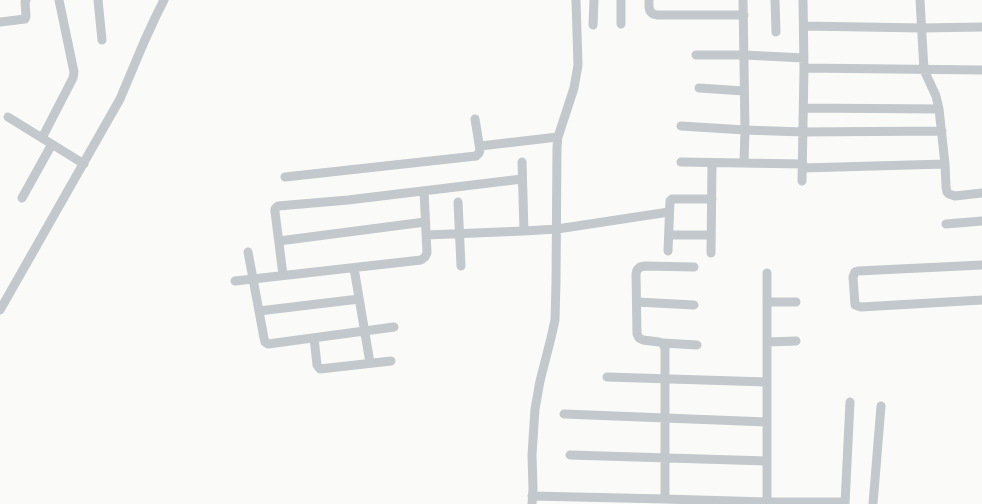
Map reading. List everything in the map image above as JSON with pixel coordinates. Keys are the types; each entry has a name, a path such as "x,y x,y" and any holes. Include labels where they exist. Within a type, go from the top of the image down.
{"street":[{"path":"42,138 73,78 74,72 59,0"},
{"path":"98,0 102,40"},
{"path":"0,310 120,99 164,0"},
{"path":"576,0 578,51 576,79 558,137 557,152 555,320 540,381 535,409 532,455 532,500 669,500 845,503 850,402"},
{"path":"593,25 594,0"},
{"path":"621,0 621,24"},
{"path":"649,0 650,11 657,15 744,15"},
{"path":"744,0 744,163"},
{"path":"775,0 776,32"},
{"path":"802,0 804,26 802,181"},
{"path":"920,0 924,70 936,96 939,109 947,192 955,196 982,193"},
{"path":"0,22 24,19 26,16 26,1"},
{"path":"804,26 922,28 982,26"},
{"path":"696,55 744,55 804,58"},
{"path":"804,68 982,70"},
{"path":"699,88 744,91"},
{"path":"804,108 939,109"},
{"path":"8,117 84,164"},
{"path":"285,177 476,156 479,153 480,146 475,119"},
{"path":"681,126 803,132 942,131"},
{"path":"480,146 558,137"},
{"path":"22,198 52,144"},
{"path":"522,162 524,231"},
{"path":"681,162 803,166 944,164"},
{"path":"711,252 712,163"},
{"path":"283,276 275,212 275,209 278,206 348,200 522,179"},
{"path":"235,282 421,260 427,253 424,191"},
{"path":"668,250 670,201 672,199 712,200"},
{"path":"458,202 461,266"},
{"path":"426,235 557,229 669,212"},
{"path":"946,224 982,221"},
{"path":"279,241 425,222"},
{"path":"669,235 711,236"},
{"path":"248,252 264,338 268,344 394,327"},
{"path":"982,265 858,271 855,272 853,277 855,305 860,307 982,300"},
{"path":"694,267 645,266 640,267 637,270 638,334 639,338 643,340 697,345"},
{"path":"354,268 370,363"},
{"path":"766,272 767,502"},
{"path":"259,311 359,299"},
{"path":"637,302 694,305"},
{"path":"767,302 796,302"},
{"path":"314,338 317,365 320,369 391,361"},
{"path":"767,342 796,341"},
{"path":"664,343 666,418 665,458 669,500"},
{"path":"607,377 767,382"},
{"path":"873,504 881,406"},
{"path":"564,414 767,422"},
{"path":"570,456 767,461"}]}
